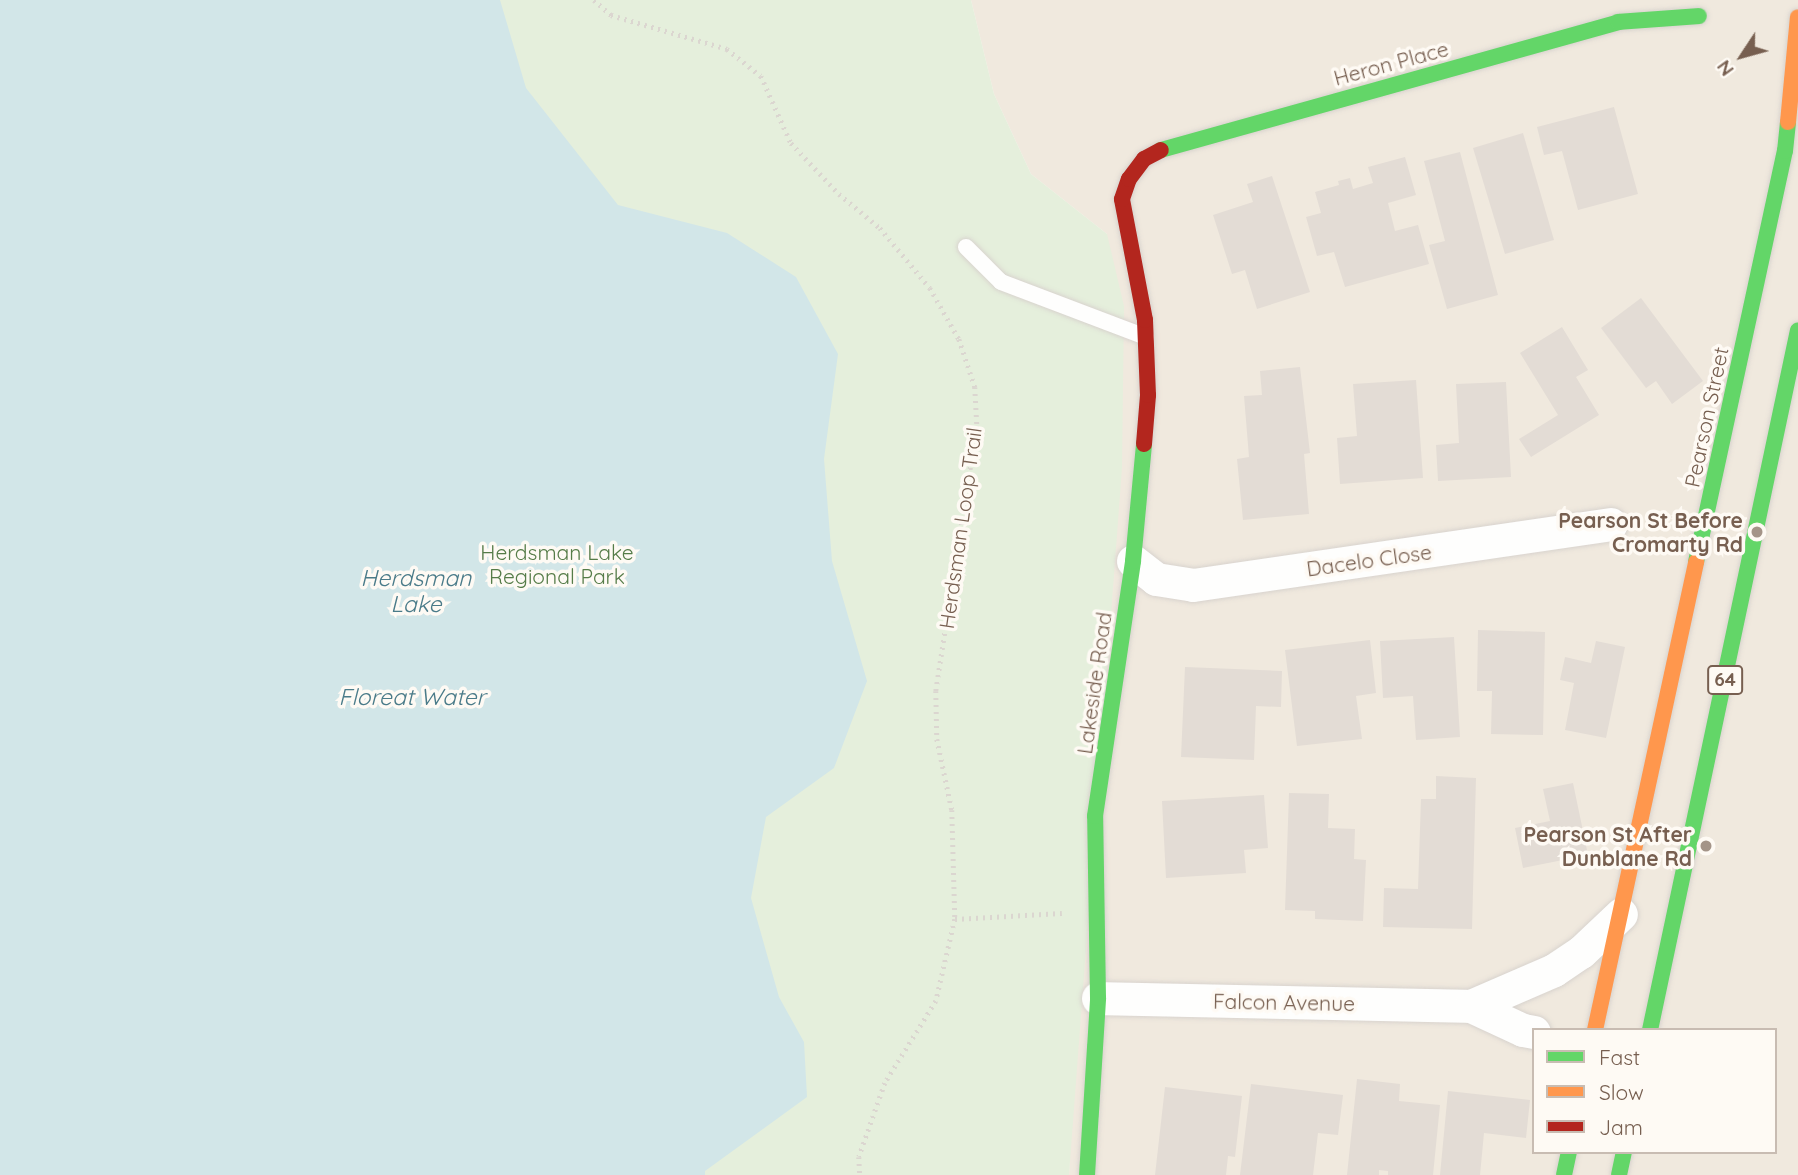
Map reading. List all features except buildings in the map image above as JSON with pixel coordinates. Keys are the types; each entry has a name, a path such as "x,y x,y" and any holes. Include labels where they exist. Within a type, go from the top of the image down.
{"main road":[{"name":"Heron Place","path":"1122,199 1138,166 1166,147 1618,22 1699,16"},
{"name":"Pearson Street","path":"1595,1028 1785,151 1798,17"},
{"name":"Lakeside Road","path":"1087,1175 1098,998 1095,816 1133,561 1148,395 1145,320 1122,199"},
{"name":"64","path":"1650,1028 1788,440 1798,330"},
{"path":"1564,1175 1569,1154"},
{"path":"1619,1175 1624,1154"}],"street":[{"name":"Dacelo Close","path":"1133,561 1156,579 1193,585 1611,524"},
{"name":"Falcon Avenue","path":"1471,1006 1554,970 1581,952 1621,914"},
{"name":"Falcon Avenue","path":"1098,998 1471,1006 1523,1030 1532,1031"}],"lane":[{"path":"966,247 1001,282 1146,337"}],"path":[{"name":"Herdsman Loop Trail","path":"594,0 611,15 727,49 761,76 791,144 839,194 880,228 930,288 959,339 975,387 977,426 936,691 937,739 953,810 955,919 936,1001 885,1083 859,1157 860,1175"},
{"path":"955,919 1095,911"}],"shaded area":[{"path":"971,0 1798,0 1798,1175 1069,1175 1107,234 1031,174 994,94"}],"green space":[{"name":"Herdsman Lake","path":"0,0 971,0 994,94 1031,174 1107,234 1124,306 1122,468 1069,1175 0,1175"}],"water":[{"name":"Floreat Water","path":"0,0 500,0 526,88 618,205 727,233 796,277 838,354 824,459 832,561 867,681 834,768 766,817 751,898 779,997 804,1042 807,1097 705,1171 705,1175 0,1175"}],"traffic: fast":[{"path":"1161,150 1618,22 1699,16"},
{"path":"1696,562 1785,151 1788,122"},
{"path":"1650,1028 1798,330"},
{"path":"1087,1175 1098,998 1095,816 1133,561 1144,444"},
{"path":"1564,1175 1569,1154"},
{"path":"1619,1175 1624,1154"}],"traffic: slow":[{"path":"1788,122 1798,17"},
{"path":"1595,1028 1696,562"}],"traffic: jam":[{"path":"1144,444 1148,395 1145,320 1122,199 1129,179 1144,159 1161,150"}],"place":[{"name":"Pearson St Before Cromarty Rd","path":"1757,532"},
{"name":"Pearson St After Dunblane Rd","path":"1706,846"}],"park label":[{"name":"Herdsman Lake Regional Park","path":"557,564"}]}
